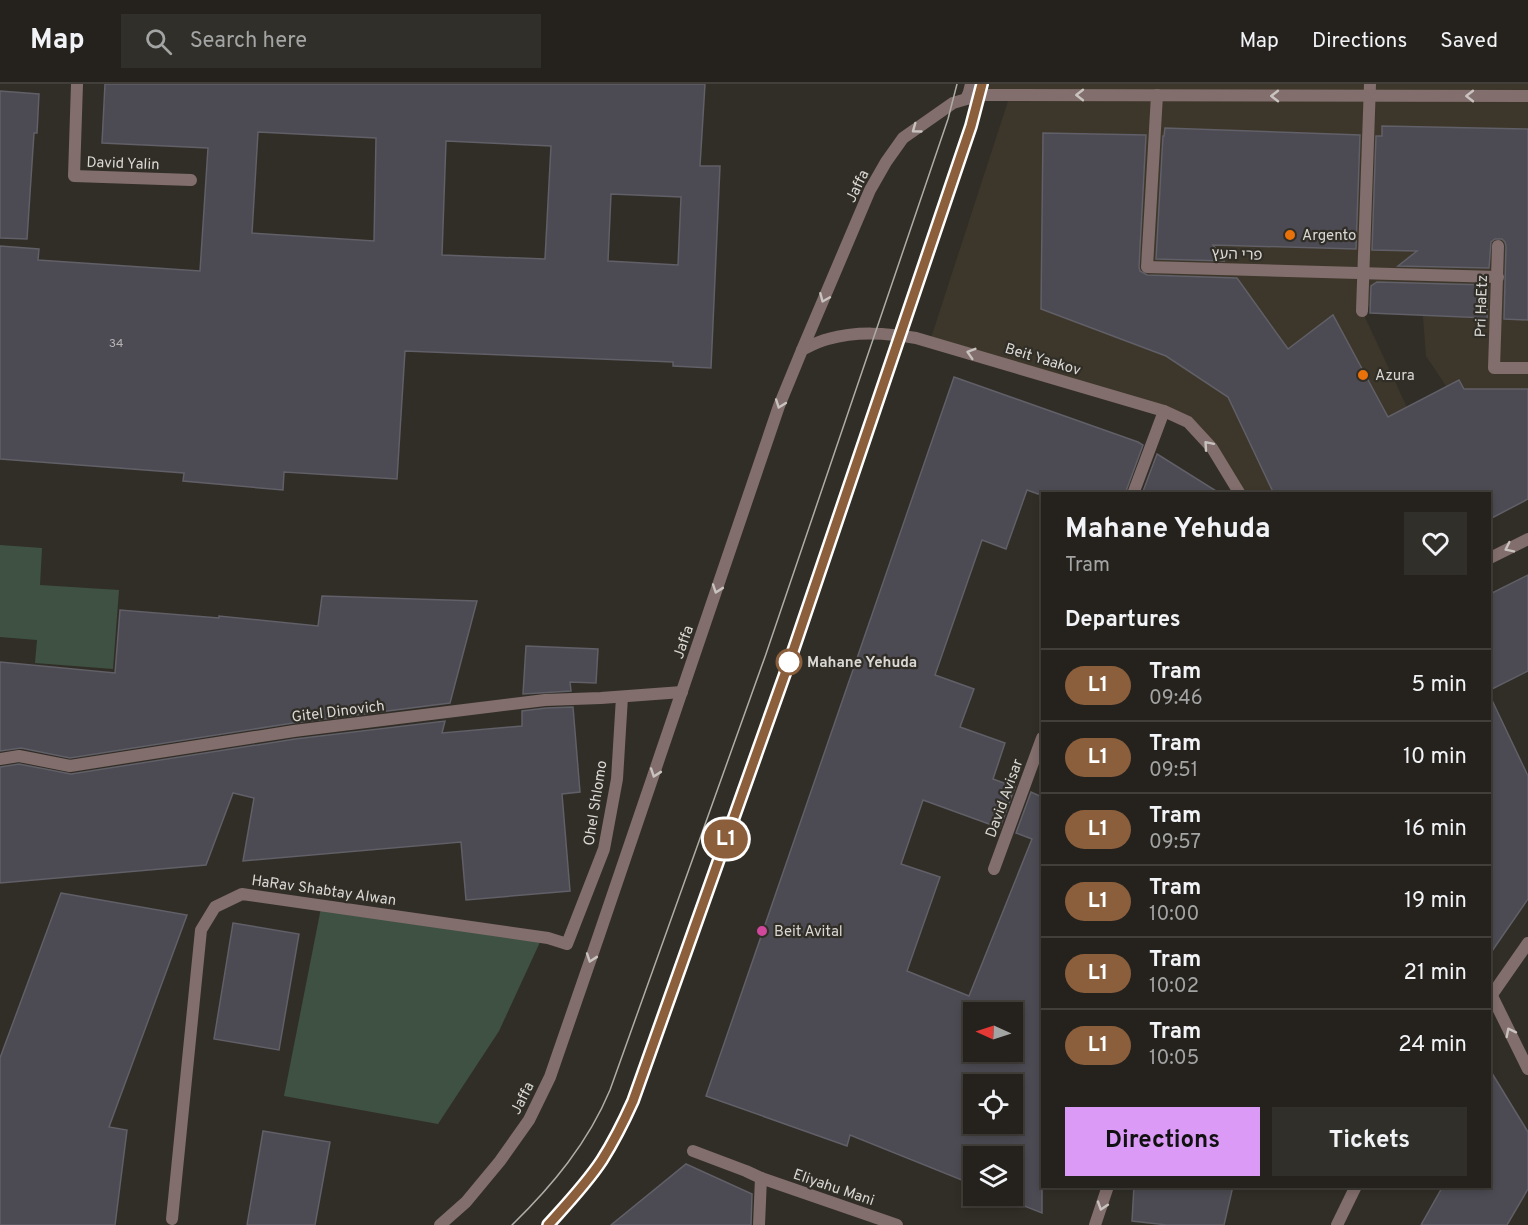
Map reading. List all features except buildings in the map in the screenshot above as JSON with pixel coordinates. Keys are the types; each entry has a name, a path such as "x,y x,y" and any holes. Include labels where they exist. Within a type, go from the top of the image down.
{"street":[{"name":"David Yalin","path":"78,84 74,176 192,180"},
{"path":"966,99 971,84"},
{"path":"966,99 980,94 1157,95 1370,90 1528,96"},
{"path":"1362,311 1370,90"},
{"name":"פרי העץ","path":"1157,95 1147,267 1498,277"},
{"name":"Jaffa","path":"440,1225 466,1202 500,1161 529,1120 550,1077 779,406 870,190 903,138 953,103 966,99"},
{"name":"Pri HaEtz","path":"1498,246 1494,368 1528,368"},
{"name":"Beit Yaakov","path":"802,350 825,339 849,334 875,333 916,338 1164,411 1188,422 1212,448 1239,492"},
{"path":"1134,492 1164,411"},
{"path":"1491,558 1528,539"},
{"name":"Gitel Dinovich","path":"0,759 19,756 70,766 294,731 545,700 682,692"},
{"name":"Ohel Shlomo","path":"567,944 604,849 617,779 622,697"},
{"name":"David Avisar","path":"994,868 1041,741"},
{"name":"HaRav Shabtay Alwan","path":"172,1219 201,930 215,907 242,894 548,938 567,944"},
{"path":"1491,993 1528,942"},
{"path":"1491,996 1528,1069"},
{"name":"Eliyahu Mani","path":"693,1151 761,1178 897,1225"},
{"path":"759,1225 761,1178"},
{"path":"1095,1225 1107,1188"},
{"path":"1337,1225 1355,1188"}],"shaded area":[{"path":"969,84 1528,84 1528,434 1482,440 1426,356 1422,304 1362,307 1362,311 1447,492 1239,492 1188,422 930,341 1010,95 966,99"}],"green space":[{"path":"0,545 42,548 40,585 119,590 113,669 35,663 37,640 0,637"},
{"path":"321,908 541,940 499,1031 438,1124 284,1096"}],"tram line":[{"path":"512,1225 568,1163 591,1128 610,1090 766,654 948,119 957,84"},
{"path":"548,1225 596,1169 619,1131 633,1101 791,657 971,126 982,84"},
{"name":"L1","path":"548,1225 603,1160 633,1101 791,657 971,126 982,84"}],"place":[{"name":"Argento","path":"1290,235"},
{"name":"Azura","path":"1363,375"},
{"name":"Mahane Yehuda","path":"789,662"},
{"name":"Beit Avital","path":"762,931"}]}
